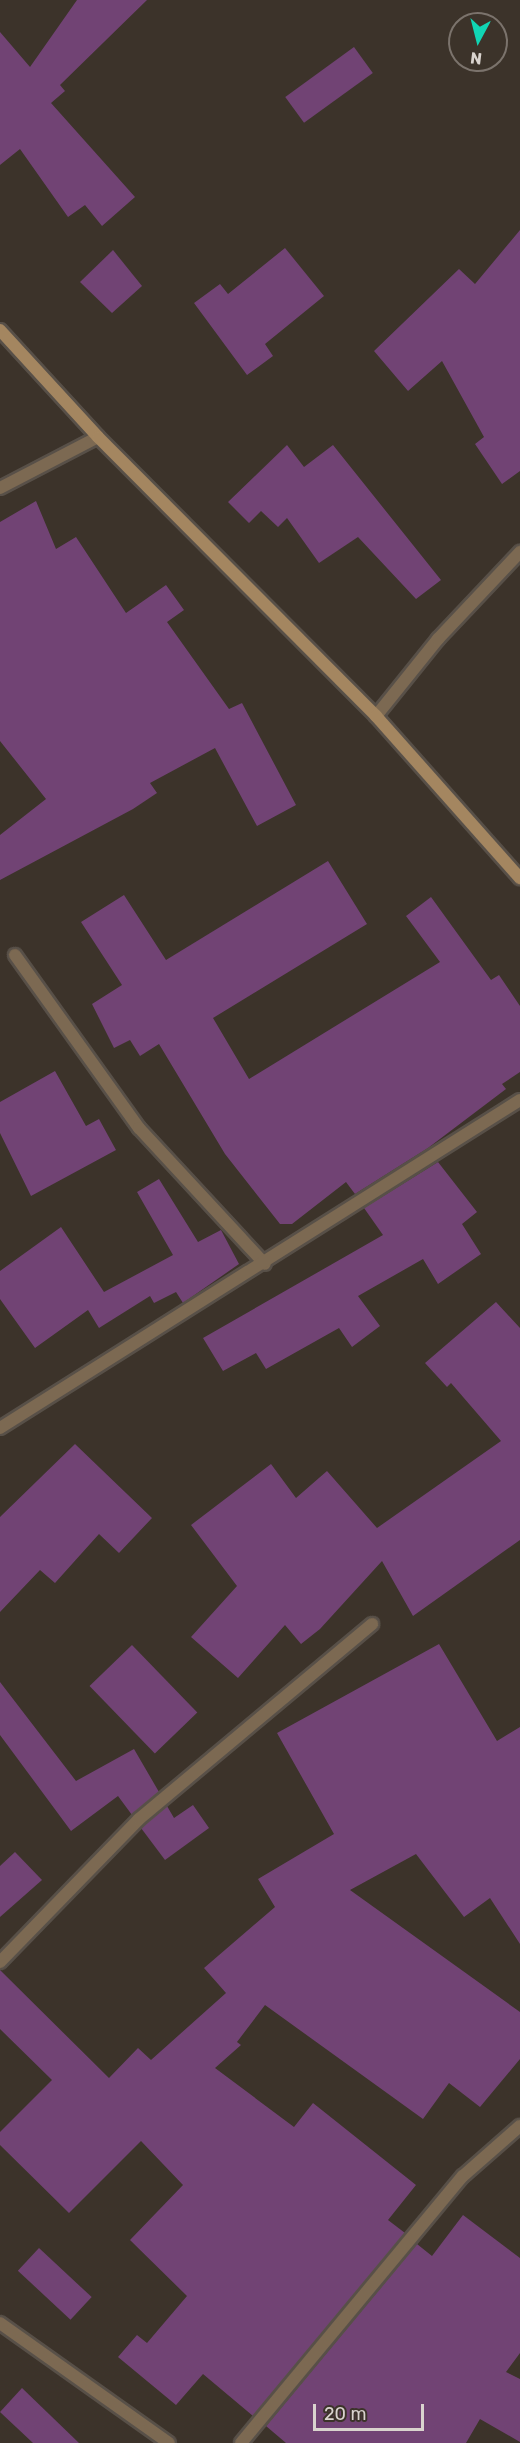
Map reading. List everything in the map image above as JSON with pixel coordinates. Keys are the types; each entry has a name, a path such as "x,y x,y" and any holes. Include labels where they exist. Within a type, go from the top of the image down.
{"street":[{"path":"0,330 98,437 376,716 520,878"},
{"path":"0,488 98,437"},
{"path":"376,716 438,639 520,552"},
{"path":"15,955 139,1128 265,1264"},
{"path":"0,1428 265,1264 520,1100"},
{"path":"0,1962 139,1819 372,1624"},
{"path":"241,2443 463,2176 520,2126"},
{"path":"0,2323 169,2443"}],"building":[{"path":"77,0 147,0 60,85 65,91 51,103 135,197 102,226 85,205 68,217 20,149 0,165 0,32 30,67"},
{"path":"354,47 373,73 304,123 285,97"},
{"path":"520,230 520,471 502,484 475,444 484,437 442,361 408,391 374,351 459,269 475,284"},
{"path":"285,248 324,296 265,344 273,356 247,375 194,303 220,284 228,294"},
{"path":"113,250 142,286 112,313 80,282"},
{"path":"287,445 304,467 333,445 441,580 416,599 358,537 319,563 287,518 278,527 261,511 249,523 228,502"},
{"path":"36,501 56,549 76,537 126,613 166,585 184,610 167,622 229,709 242,703 296,805 257,826 215,748 150,783 157,793 133,809 0,880 0,835 46,799 0,741 0,522"},
{"path":"328,861 367,924 213,1018 249,1079 440,962 406,916 431,897 491,980 499,975 520,1006 520,1072 502,1084 506,1089 428,1148 355,1194 346,1182 292,1224 280,1224 225,1154 159,1044 140,1056 130,1040 114,1048 92,1004 122,985 81,922 124,895 166,960"},
{"path":"55,1071 86,1126 99,1119 116,1150 31,1196 0,1133 0,1102"},
{"path":"438,1162 477,1212 462,1224 481,1254 438,1284 423,1259 358,1296 380,1326 352,1347 339,1328 266,1369 256,1353 223,1371 203,1338 383,1235 364,1208"},
{"path":"159,1179 198,1242 221,1230 239,1264 183,1303 176,1292 154,1303 150,1296 99,1328 88,1310 35,1348 0,1299 0,1271 61,1227 104,1292 173,1255 137,1192"},
{"path":"496,1302 520,1328 520,1540 413,1616 382,1561 320,1629 301,1644 285,1625 238,1678 191,1637 237,1586 191,1525 271,1464 296,1498 327,1471 377,1528 501,1441 451,1383 447,1387 425,1363"},
{"path":"75,1444 152,1518 119,1553 99,1534 55,1583 40,1570 0,1612 0,1517"},
{"path":"439,1644 497,1741 520,1727 520,1944 490,1898 464,1917 416,1854 350,1890 520,2012 520,2059 480,2107 449,2083 423,2119 265,2005 237,2042 241,2045 215,2068 294,2127 313,2103 416,2185 388,2220 405,2233 253,2416 203,2374 176,2405 118,2357 137,2335 147,2343 187,2296 130,2240 183,2185 141,2141 69,2213 0,2145 0,2132 52,2080 0,2029 0,1970 109,2078 138,2048 151,2060 226,1993 204,1968 275,1907 258,1879 334,1834 277,1733"},
{"path":"132,1645 197,1713 155,1754 90,1686"},
{"path":"0,1682 76,1781 134,1749 159,1792 132,1815 118,1796 71,1831 0,1735"},
{"path":"193,1805 209,1828 165,1860 141,1828 167,1806 174,1818"},
{"path":"15,1852 42,1880 0,1917 0,1866"},
{"path":"463,2215 520,2258 520,2353 506,2372 520,2379 520,2442 480,2419 466,2443 286,2443 266,2426 417,2244 432,2256"},
{"path":"39,2248 92,2297 71,2320 18,2271"},
{"path":"22,2388 79,2443 33,2443 0,2412"}]}
